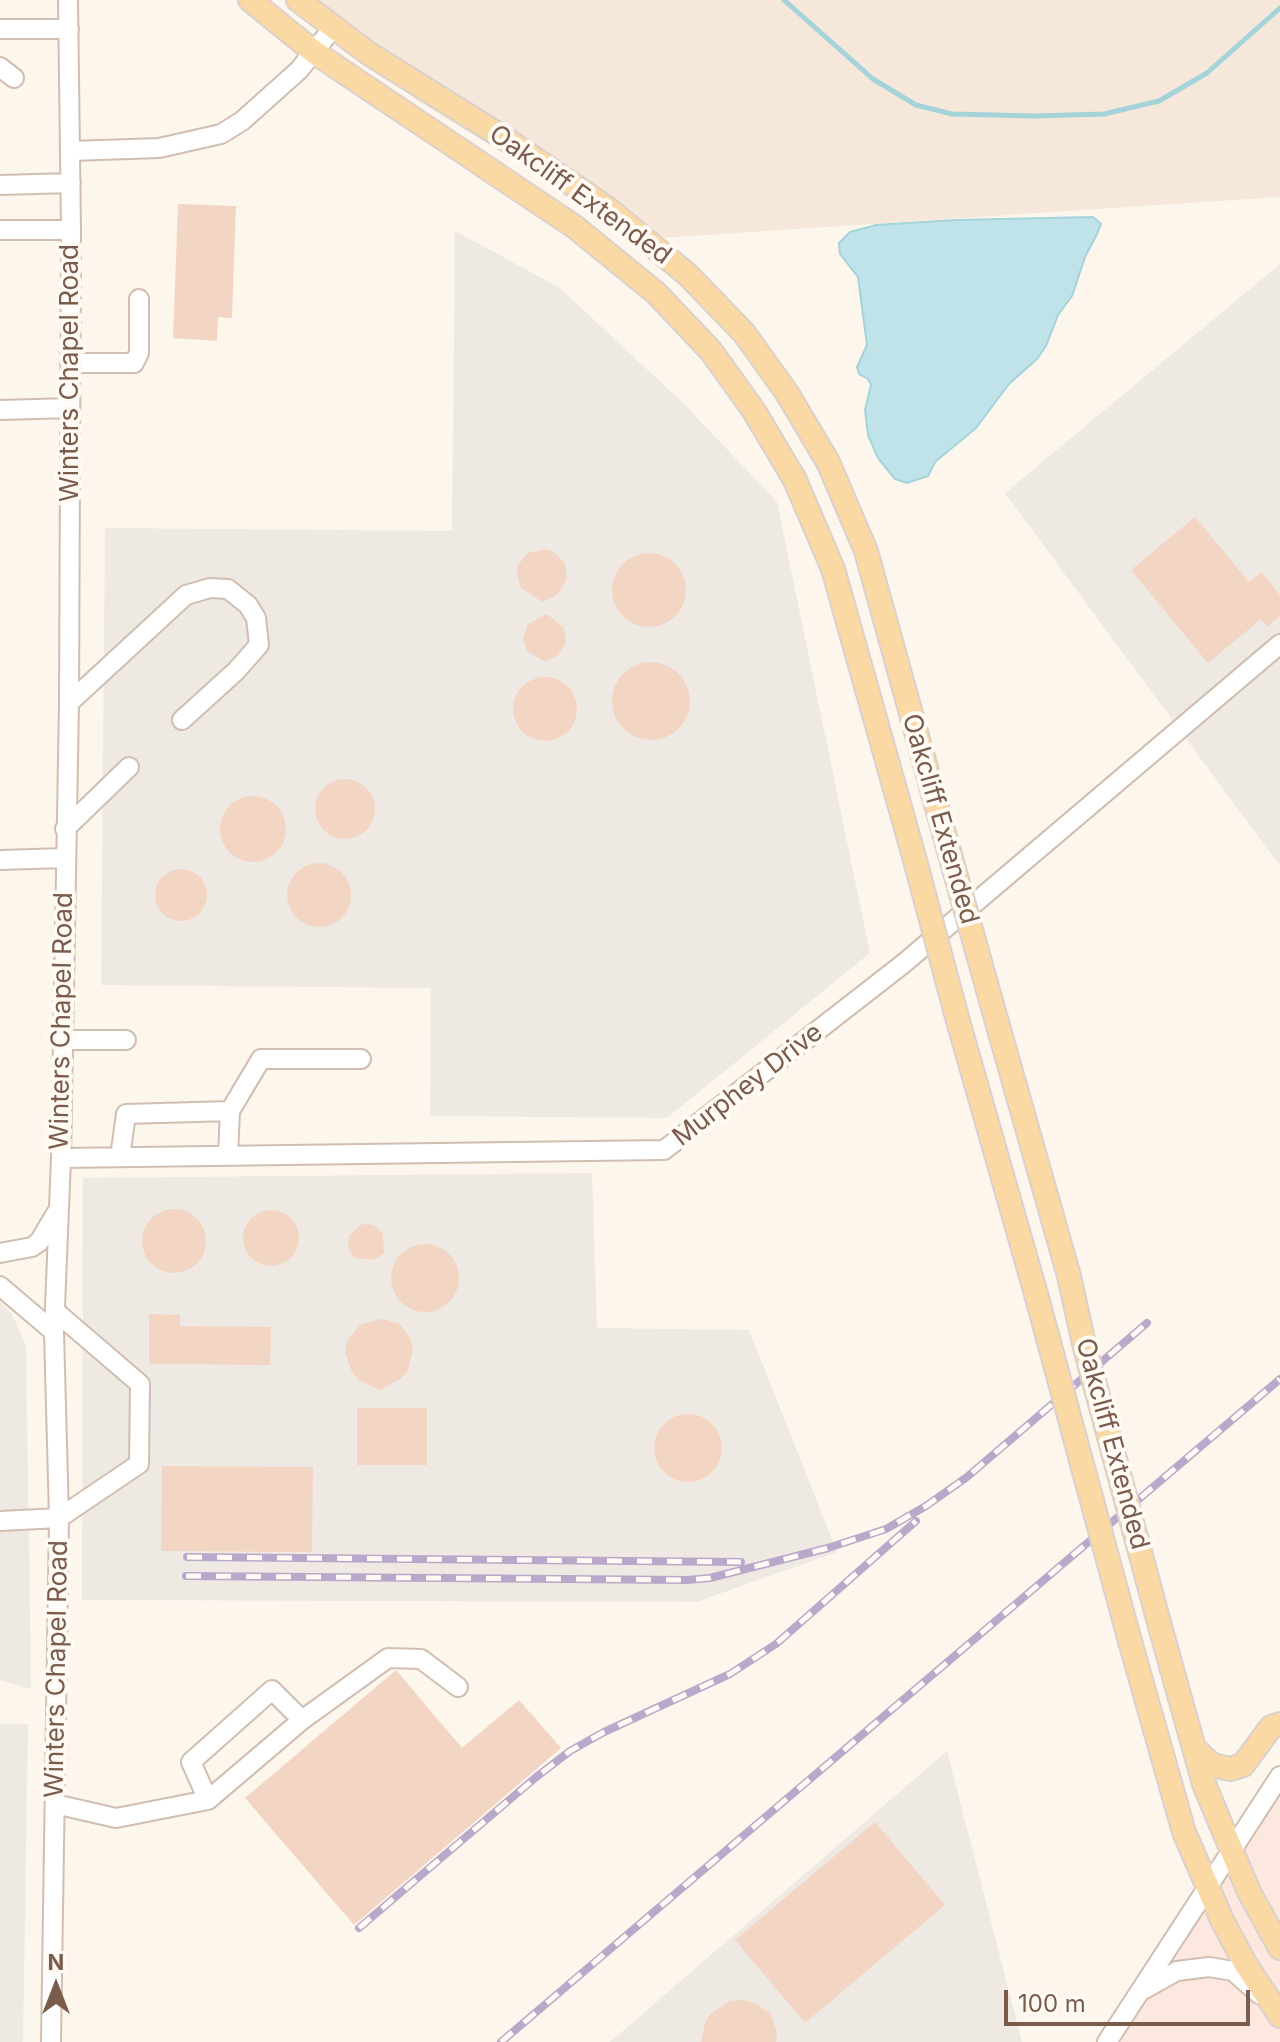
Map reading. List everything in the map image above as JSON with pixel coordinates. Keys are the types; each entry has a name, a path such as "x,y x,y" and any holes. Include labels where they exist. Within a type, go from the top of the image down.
{"main road":[{"path":"250,0 314,52"},
{"path":"298,0 333,28"},
{"name":"Oakcliff Extended","path":"333,28 607,208 688,275 744,333 787,393 828,462 866,551 1069,1276 1084,1344 1204,1784 1249,1892 1280,1948"},
{"name":"Oakcliff Extended","path":"314,52 575,227 656,293 711,351 754,411 795,480 833,569 1184,1832 1222,1920 1277,2012"},
{"path":"1195,1749 1212,1765 1230,1769 1243,1765 1271,1727 1280,1724"}],"street":[{"name":"Winters Chapel Road","path":"51,2042 59,1518 54,1332 61,1158 69,703 71,151 68,0"},
{"path":"71,151 159,148 221,134 242,121 299,70 333,28"},
{"path":"0,29 69,29"},
{"path":"0,185 71,183"},
{"path":"0,230 71,230"},
{"path":"70,363 134,363 139,353 139,299"},
{"path":"0,410 70,408"},
{"path":"69,703 186,595 210,588 228,589 248,605 256,618 259,645 236,671 182,720"},
{"name":"Murphey Drive","path":"61,1158 664,1150 903,964 1280,644"},
{"path":"65,829 129,767"},
{"path":"0,860 65,858"},
{"path":"62,1040 126,1040"},
{"path":"228,1155 230,1111 261,1059 361,1059"},
{"path":"120,1157 126,1114 230,1111"},
{"path":"0,1253 32,1247 39,1242 59,1209"},
{"path":"0,1286 54,1332"},
{"path":"0,1521 59,1518 139,1464 140,1384 55,1311"},
{"path":"55,1804 116,1818 208,1800 302,1720 388,1658 421,1659 458,1687"},
{"path":"208,1800 191,1762 272,1690 302,1720"},
{"path":"1107,2042 1280,1776"},
{"path":"1140,1991 1177,1971 1209,1967 1233,1971 1277,2012"}],"shaded area":[{"path":"297,0 1280,0 1280,197 645,239 416,100"},
{"path":"455,231 560,288 684,404 777,502 870,953 667,1118 430,1116 431,988 101,985 105,528 452,531"},
{"path":"1280,264 1280,866 1005,493"},
{"path":"592,1173 597,1328 749,1330 837,1552 696,1602 82,1600 83,1178"},
{"path":"0,1302 12,1314 26,1346 31,1689 0,1680"},
{"path":"0,1724 28,1724 23,2042 0,2042"},
{"path":"947,1751 1022,2042 610,2042"},
{"path":"1280,1771 1280,2042 1113,2042"}],"water":[{"path":"1093,217 1101,224 1085,257 1072,296 1058,315 1046,346 1037,359 1009,384 976,428 935,462 928,476 907,483 895,479 878,458 868,435 865,410 871,385 859,374 857,367 867,345 858,277 840,254 839,243 850,232 876,225"}],"building":[{"path":"178,204 236,206 232,318 218,317 217,341 173,338"},
{"path":"1195,517 1249,582 1261,572 1280,595 1280,616 1267,627 1261,619 1208,663 1131,570"},
{"path":"544,549 553,551 565,563 567,579 558,594 542,602 521,588 517,573 518,565 528,553"},
{"path":"649,553 670,559 680,569 686,590 680,611 670,621 649,627 628,621 618,611 612,590 618,569 628,559"},
{"path":"547,614 564,628 566,643 558,655 545,662 527,651 523,638 528,624"},
{"path":"651,662 666,665 683,679 690,701 687,716 673,733 651,740 636,737 619,723 612,701 615,686 629,669"},
{"path":"545,677 557,679 568,686 575,697 575,721 568,732 557,739 545,741 533,739 522,732 515,721 513,709 515,697 522,686 533,679"},
{"path":"345,779 357,781 366,788 373,797 373,821 366,830 357,837 345,839 333,837 324,830 317,821 315,809 317,797 324,788 333,781"},
{"path":"246,796 260,796 272,801 281,810 286,829 284,842 277,853 260,862 246,862 234,857 225,848 220,836 220,822 225,810 234,801"},
{"path":"319,863 342,872 351,895 342,918 319,927 296,918 287,895 296,872"},
{"path":"181,869 200,876 207,895 200,914 181,921 162,914 155,895 162,876"},
{"path":"174,1209 197,1218 206,1241 197,1264 174,1273 151,1264 142,1241 151,1218"},
{"path":"271,1210 290,1219 299,1238 290,1257 271,1266 252,1257 243,1238 252,1219"},
{"path":"362,1224 374,1225 383,1234 384,1254 372,1260 355,1258 348,1248 349,1236"},
{"path":"425,1244 449,1254 459,1278 449,1302 425,1312 401,1302 391,1278 401,1254"},
{"path":"149,1314 180,1315 180,1326 271,1327 270,1365 149,1364"},
{"path":"382,1319 399,1323 410,1338 413,1349 408,1371 380,1390 359,1380 352,1372 345,1352 347,1341 361,1324"},
{"path":"357,1408 427,1408 427,1465 357,1465"},
{"path":"688,1414 712,1424 722,1448 712,1472 688,1482 664,1472 654,1448 664,1424"},
{"path":"162,1466 313,1467 312,1552 161,1551"},
{"path":"396,1670 462,1748 519,1700 561,1748 354,1925 245,1798"},
{"path":"875,1822 945,1905 805,2023 735,1940"},
{"path":"730,2001 755,2003 771,2014 777,2032 776,2042 701,2042 710,2014"}],"waterway":[{"path":"784,0 873,79 916,105 952,114 1035,116 1104,114 1159,101 1207,73 1280,8"}],"railway":[{"path":"186,1576 687,1580 710,1578 828,1548 886,1529 926,1506 967,1477 1147,1323"},
{"path":"501,2042 1280,1379"},
{"path":"359,1928 570,1751 730,1674 776,1644 916,1521"},
{"path":"187,1557 741,1562"}]}
